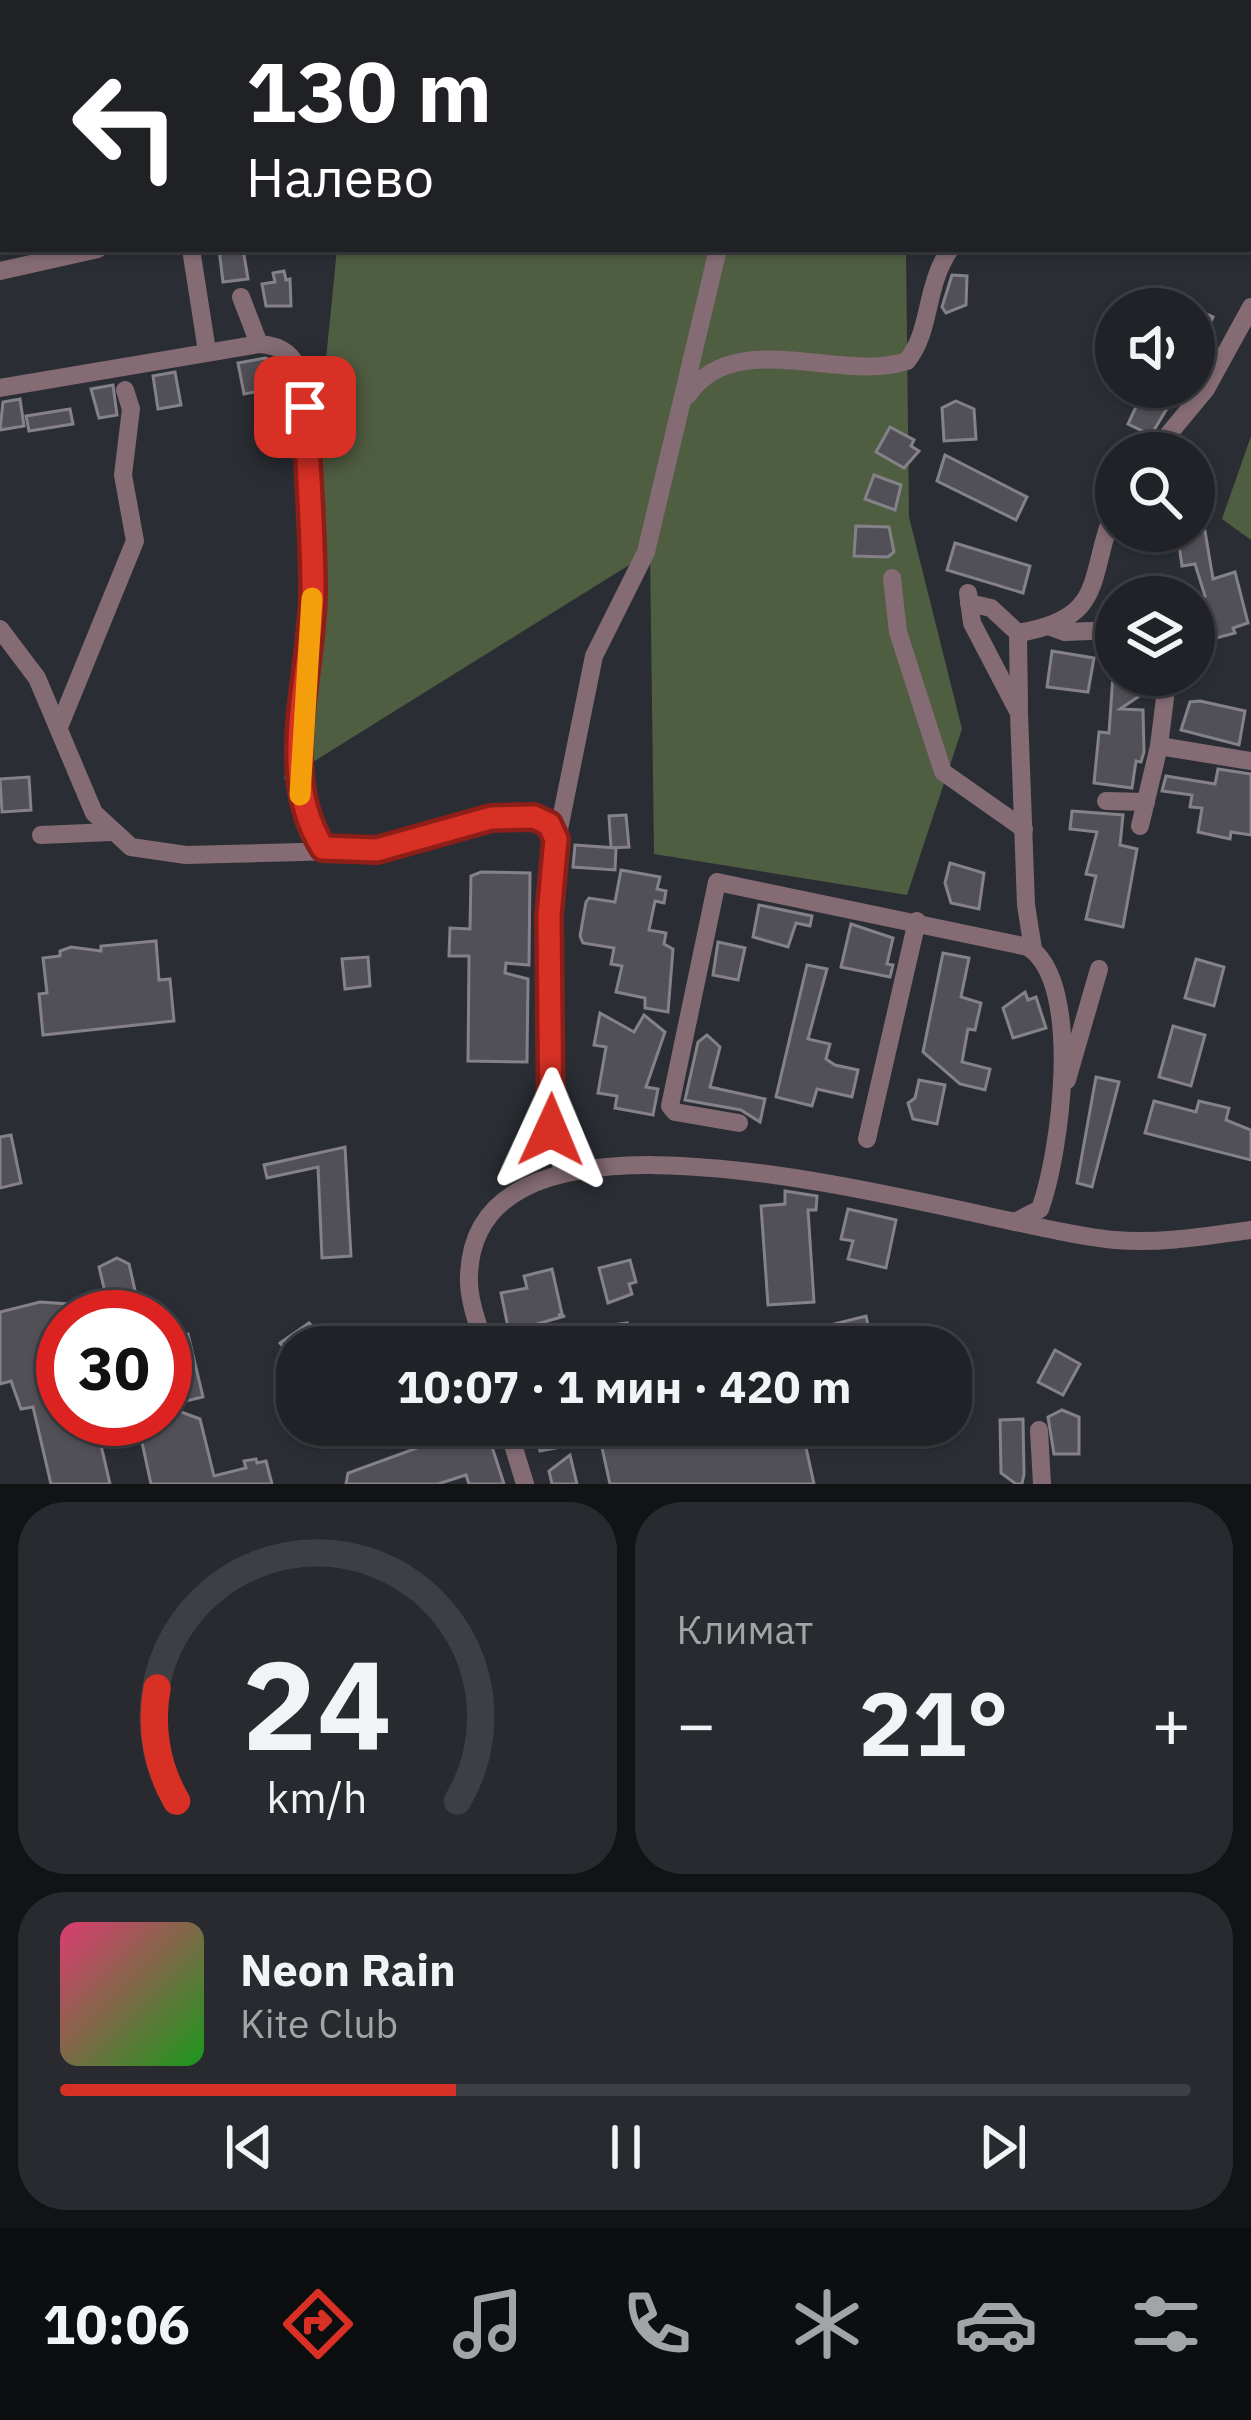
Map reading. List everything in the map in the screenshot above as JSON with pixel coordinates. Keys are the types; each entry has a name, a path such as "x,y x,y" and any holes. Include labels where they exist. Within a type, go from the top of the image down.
{"street":[{"path":"0,271 85,252"},
{"path":"191,252 207,351"},
{"path":"563,1171 551,1130 549,915 556,839 594,656 637,578 687,398 717,252"},
{"path":"687,398 708,373 747,361 880,369 907,362 923,330 929,287 948,252"},
{"path":"241,297 260,344"},
{"path":"1170,432 1206,389 1251,307"},
{"path":"0,388 260,344 280,345 304,376 313,596 299,787 305,820 323,848"},
{"path":"59,727 135,541 123,475 131,409 125,390"},
{"path":"1018,633 1052,627 1078,611 1093,587 1103,552"},
{"path":"892,578 898,632 943,772 1024,829"},
{"path":"1019,713 972,623 969,598 991,608 1018,633 1027,927 1033,949 1053,979 1062,1097"},
{"path":"1052,627 1064,632 1095,631"},
{"path":"0,629 37,678 94,813 131,847 185,855 377,850 491,818 534,817 549,824 556,839"},
{"path":"1140,826 1166,698"},
{"path":"1159,746 1251,761"},
{"path":"1106,801 1146,802"},
{"path":"40,835 111,832"},
{"path":"739,1123 670,1106 717,882 917,920 1033,949"},
{"path":"867,1139 917,920"},
{"path":"1015,1222 1040,1208 1051,1180 1062,1097 1099,969"},
{"path":"478,1326 469,1271 484,1220 529,1183 563,1171 641,1168 801,1177 1115,1240 1250,1226"},
{"path":"1040,1430 1042,1484"},
{"path":"513,1446 525,1484"}],"green space":[{"path":"337,252 906,252 909,517 962,729 907,895 654,854 650,552 284,780"},
{"path":"1251,436 1251,540 1222,519"}],"building":[{"path":"219,252 244,252 248,279 223,282"},
{"path":"284,271 286,280 290,279 291,306 266,306 262,284 275,282 273,273"},
{"path":"952,275 967,276 966,305 946,313 942,307"},
{"path":"265,358 275,362 280,387 244,394 238,363"},
{"path":"175,372 181,405 158,409 153,376"},
{"path":"113,385 117,415 99,418 91,389"},
{"path":"20,399 24,426 0,430 3,402"},
{"path":"956,401 974,409 976,439 944,441 942,408"},
{"path":"1135,408 1167,408 1153,432 1128,424"},
{"path":"70,409 73,424 29,431 26,416"},
{"path":"890,427 914,440 911,446 919,451 904,468 876,452"},
{"path":"945,455 1027,497 1016,520 937,481"},
{"path":"874,475 901,485 895,510 865,499"},
{"path":"856,526 889,527 894,552 888,557 854,556"},
{"path":"955,543 1030,566 1023,593 947,570"},
{"path":"1180,552 1208,552 1212,576 1199,576 1195,564 1182,566"},
{"path":"1235,572 1248,623 1233,628 1235,633 1215,638 1215,578"},
{"path":"1052,651 1094,658 1088,692 1047,687"},
{"path":"1112,696 1140,696 1120,709 1143,710 1144,752 1141,762 1136,761 1132,788 1094,783 1099,732 1109,733"},
{"path":"1190,702 1245,711 1239,745 1181,730"},
{"path":"1218,769 1251,774 1251,835 1231,832 1230,839 1198,832 1202,808 1190,807 1192,795 1162,791 1166,776 1215,784"},
{"path":"29,777 31,810 2,812 0,779"},
{"path":"1072,811 1123,815 1120,845 1137,849 1123,927 1086,919 1096,876 1086,874 1097,832 1070,829"},
{"path":"626,815 629,847 611,848 609,816"},
{"path":"575,845 616,848 615,870 573,867"},
{"path":"950,863 984,873 979,909 951,903 945,883"},
{"path":"621,870 660,877 657,889 666,891 664,903 655,901 649,930 666,933 664,944 673,949 668,1012 645,1008 645,998 616,992 622,966 611,964 614,948 583,943 580,936 586,902 589,898 615,902"},
{"path":"530,873 529,965 506,963 505,973 528,979 527,1062 468,1061 469,956 449,956 450,928 470,929 471,876"},
{"path":"759,905 812,916 810,926 796,923 788,947 753,937"},
{"path":"851,924 893,938 887,964 893,965 890,977 841,967"},
{"path":"156,941 159,980 170,979 174,1021 43,1035 39,994 47,993 43,958 60,956 60,951 71,947 101,951 101,946"},
{"path":"718,942 745,948 738,980 713,975"},
{"path":"943,953 969,958 961,997 981,1003 975,1030 968,1029 962,1062 990,1069 985,1090 960,1084 923,1052"},
{"path":"368,957 370,986 345,989 342,959"},
{"path":"1196,959 1224,967 1214,1006 1185,998"},
{"path":"807,965 827,969 808,1039 830,1044 826,1059 835,1065 858,1070 852,1097 817,1089 812,1106 776,1097"},
{"path":"1025,992 1028,1000 1036,997 1046,1028 1013,1038 1003,1008"},
{"path":"600,1013 634,1032 644,1015 665,1032 646,1087 658,1089 653,1115 615,1108 617,1096 598,1093 606,1047 594,1045"},
{"path":"1173,1026 1205,1035 1191,1086 1159,1077"},
{"path":"707,1035 720,1047 710,1087 765,1099 760,1122 741,1110 685,1100 698,1042"},
{"path":"1096,1077 1119,1082 1092,1187 1077,1183"},
{"path":"919,1080 945,1085 937,1124 913,1119 908,1103 915,1098"},
{"path":"1154,1101 1196,1112 1199,1101 1229,1108 1226,1120 1251,1130 1251,1160 1145,1133"},
{"path":"11,1135 21,1183 0,1188 0,1137"},
{"path":"345,1147 351,1256 322,1258 318,1167 267,1178 264,1165"},
{"path":"785,1191 817,1196 816,1210 808,1210 814,1302 768,1305 761,1206 785,1204"},
{"path":"848,1209 896,1220 886,1268 848,1259 853,1241 841,1239"},
{"path":"117,1258 129,1264 135,1290 105,1290 99,1267"},
{"path":"630,1260 636,1282 629,1284 632,1294 608,1303 599,1268"},
{"path":"552,1269 562,1314 558,1315 565,1316 530,1326 508,1326 501,1293 527,1288 524,1276"},
{"path":"36,1303 36,1420 33,1407 21,1409 11,1381 0,1384 0,1312"},
{"path":"866,1316 868,1326 830,1326"},
{"path":"1055,1350 1080,1364 1063,1395 1038,1382"},
{"path":"192,1351 203,1397 192,1400"},
{"path":"1062,1410 1079,1417 1079,1454 1054,1454 1048,1417"},
{"path":"192,1416 200,1419 214,1476 246,1468 244,1461 256,1459 257,1463 266,1461 272,1484 151,1484 143,1446 192,1446"},
{"path":"1023,1419 1024,1474 1022,1484 1016,1484 1001,1473 1000,1420"},
{"path":"42,1446 101,1446 110,1484 51,1484"},
{"path":"422,1446 492,1446 504,1484 469,1484 466,1475 438,1484 346,1484 348,1473"},
{"path":"602,1446 806,1446 814,1484 610,1484"},
{"path":"570,1455 577,1484 552,1484 549,1471"}],"slow traffic":[{"path":"300,795 312,598"}],"route":[{"path":"305,407 313,596 299,757 305,820 323,848 377,850 491,818 534,817 549,824 556,839 549,915 551,1130"}]}
